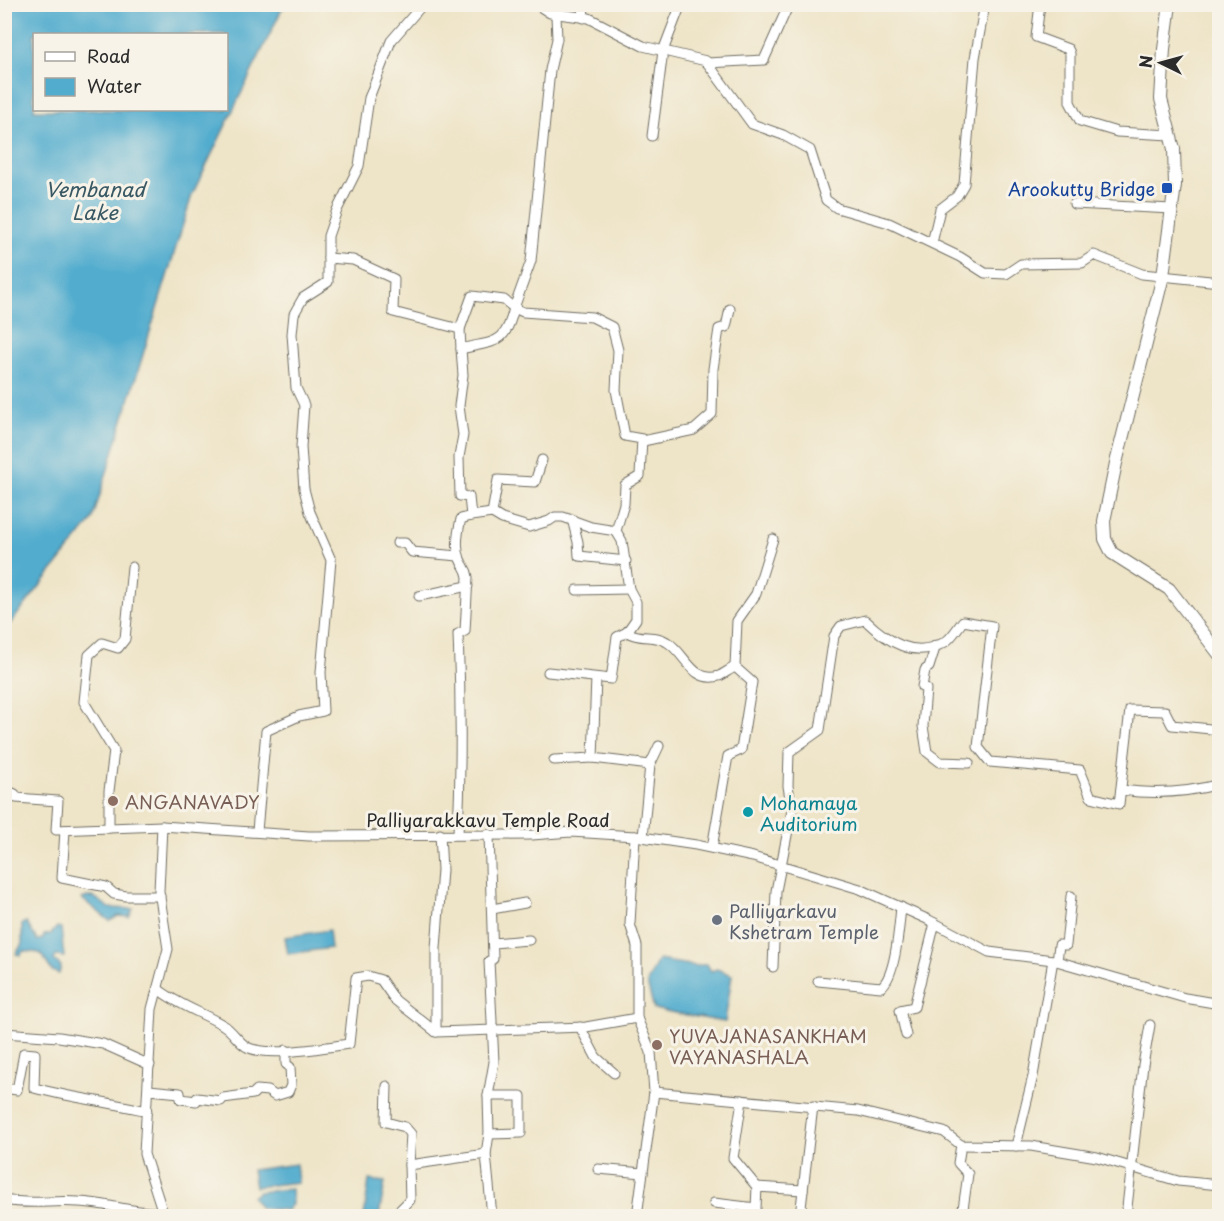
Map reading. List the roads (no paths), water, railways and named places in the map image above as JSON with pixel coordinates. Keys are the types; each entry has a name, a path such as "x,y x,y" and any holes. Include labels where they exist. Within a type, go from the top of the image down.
{"main road":[{"path":"1170,4 1161,99 1174,149 1175,185 1164,276 1116,463 1104,521 1105,539 1113,553 1169,589 1220,655"}],"street":[{"path":"257,831 266,731 299,716 323,711 325,704 321,672 331,560 310,513 304,489 301,447 304,405 296,388 292,334 294,314 303,298 328,282 328,236 359,166 369,98 391,40 423,4"},
{"path":"536,4 556,15 584,18 643,46 707,63 764,60 789,4"},
{"path":"583,4 584,18"},
{"path":"652,136 663,51 681,4"},
{"path":"932,243 940,209 957,196 964,184 975,58 985,4"},
{"path":"1040,4 1035,38 1068,49 1070,52 1072,91 1070,102 1080,121 1117,132 1170,135"},
{"path":"461,349 501,339 509,330 514,308 531,261 550,70 558,39 556,15"},
{"path":"707,63 752,124 783,135 810,150 826,200 837,208 890,223 960,257 985,273 1006,274 1021,264 1082,263 1094,255 1142,274 1220,282"},
{"path":"1074,204 1172,209"},
{"path":"328,258 353,260 394,279 393,312 460,329"},
{"path":"471,516 469,497 460,496 459,458 463,435 459,406 463,375 460,329 472,297 504,300 523,312 592,317 612,327 618,350 616,390 625,436 643,441 694,430 712,414 713,369 719,329 726,327 730,309"},
{"path":"548,672 611,679 617,636 627,632 636,619 636,602 629,589 622,541 616,531 624,504 625,485 640,476 643,441"},
{"path":"492,513 498,480 535,482 542,460"},
{"path":"458,834 459,719 462,682 458,665 458,634 465,631 468,586 467,568 459,556 458,532 461,519 492,513 502,519 529,526 549,521 555,517 572,519 591,527 616,531"},
{"path":"572,519 579,556 626,561"},
{"path":"735,667 737,621 756,594 773,539"},
{"path":"397,543 405,543 412,552 459,556"},
{"path":"109,828 109,791 114,751 84,702 89,655 102,643 118,648 125,639 132,567"},
{"path":"419,596 468,586"},
{"path":"577,590 629,589"},
{"path":"773,967 776,891 792,810 788,786 789,752 820,730 834,636 841,626 864,620 883,637 915,651 946,642 963,621 992,626 978,747 990,762 1080,770 1091,797 1119,804 1130,710 1165,711 1172,725 1220,730"},
{"path":"627,632 638,639 653,636 668,642 696,672 704,676 720,676 735,667"},
{"path":"936,645 929,667 925,670 922,687 926,689 923,726 927,752 940,762 969,763"},
{"path":"712,848 728,756 741,750 752,682 735,667"},
{"path":"593,758 596,678"},
{"path":"637,1216 654,1092 651,1052 637,1018 636,945 630,924 639,836 650,765 658,746"},
{"path":"554,760 593,758 650,765"},
{"path":"1121,790 1147,794 1189,792 1220,784"},
{"path":"4,789 15,794 15,798 58,801 56,830 65,830 62,878 106,887 114,894 160,896"},
{"path":"4,1200 24,1204 78,1201 142,1213 164,1214 144,1154 152,1008 168,949 160,896 162,826"},
{"name":"Palliyarakkavu Temple Road","path":"65,830 162,826 309,836 532,835 571,832 639,836 712,848 860,889 935,923 988,952 1055,961 1185,998 1220,1004"},
{"path":"436,1032 440,834"},
{"path":"489,834 493,943 493,959 489,961 494,1062 489,1096 489,1134 486,1154 492,1216"},
{"path":"1016,1146 1033,1076 1055,961 1059,945 1066,945 1071,896"},
{"path":"492,909 525,903"},
{"path":"818,981 881,987 886,983 896,946 901,907"},
{"path":"906,1035 900,1010 914,1007 935,923"},
{"path":"493,943 528,940"},
{"path":"158,989 176,1003 226,1026 247,1047 286,1050 349,1044 356,978 368,976 381,980 395,1000 436,1032 580,1028 637,1018"},
{"path":"1126,1216 1143,1065 1150,1025"},
{"path":"580,1028 596,1057 614,1073"},
{"path":"4,1034 59,1037 103,1044 150,1065"},
{"path":"149,1090 180,1093 181,1099 196,1101 197,1098 221,1101 223,1098 253,1094 257,1090 268,1091 275,1096 288,1092 291,1085 286,1050"},
{"path":"4,1088 16,1090 24,1053 35,1054 34,1088 73,1098 107,1102 147,1111"},
{"path":"387,1086 386,1122 405,1127 411,1134 410,1200 394,1216"},
{"path":"654,1092 858,1111 944,1132 962,1145 1016,1146 1097,1157 1178,1181 1220,1185"},
{"path":"489,1096 520,1096 521,1134 489,1134"},
{"path":"714,1203 756,1208 757,1187 733,1158 742,1100"},
{"path":"1220,1104 1217,1112 1220,1160"},
{"path":"800,1216 813,1106"},
{"path":"962,1145 958,1163 968,1174 962,1216"},
{"path":"409,1165 486,1154"},
{"path":"598,1169 643,1173"},
{"path":"757,1187 803,1190"},
{"path":"491,1205 500,1216"}],"water":[{"name":"Vembanad Lake","path":"5,4 284,5 192,195 92,521 5,630"},
{"path":"94,897 110,908 133,909 129,917 118,916 110,921 82,899"},
{"path":"26,922 37,940 43,939 44,935 51,934 57,927 61,928 64,957 56,956 54,960 61,966 59,974 52,971 40,953 23,951 21,955 16,954 22,944 22,924"},
{"path":"329,930 331,948 288,954 285,937"},
{"path":"658,960 696,966 707,964 711,971 717,969 732,975 725,1022 654,1009 647,983"},
{"path":"296,1164 298,1182 255,1187 252,1170"},
{"path":"369,1180 385,1182 379,1216 364,1216"},
{"path":"291,1189 292,1204 287,1210 260,1208 252,1197 258,1192"}],"place":[{"name":"Arookutty Bridge","path":"1167,188"},
{"name":"ANGANAVADY","path":"113,801"},
{"name":"Mohamaya Auditorium","path":"748,812"},
{"name":"Palliyarkavu Kshetram Temple","path":"717,920"},
{"name":"YUVAJANASANKHAM VAYANASHALA","path":"657,1045"}]}
